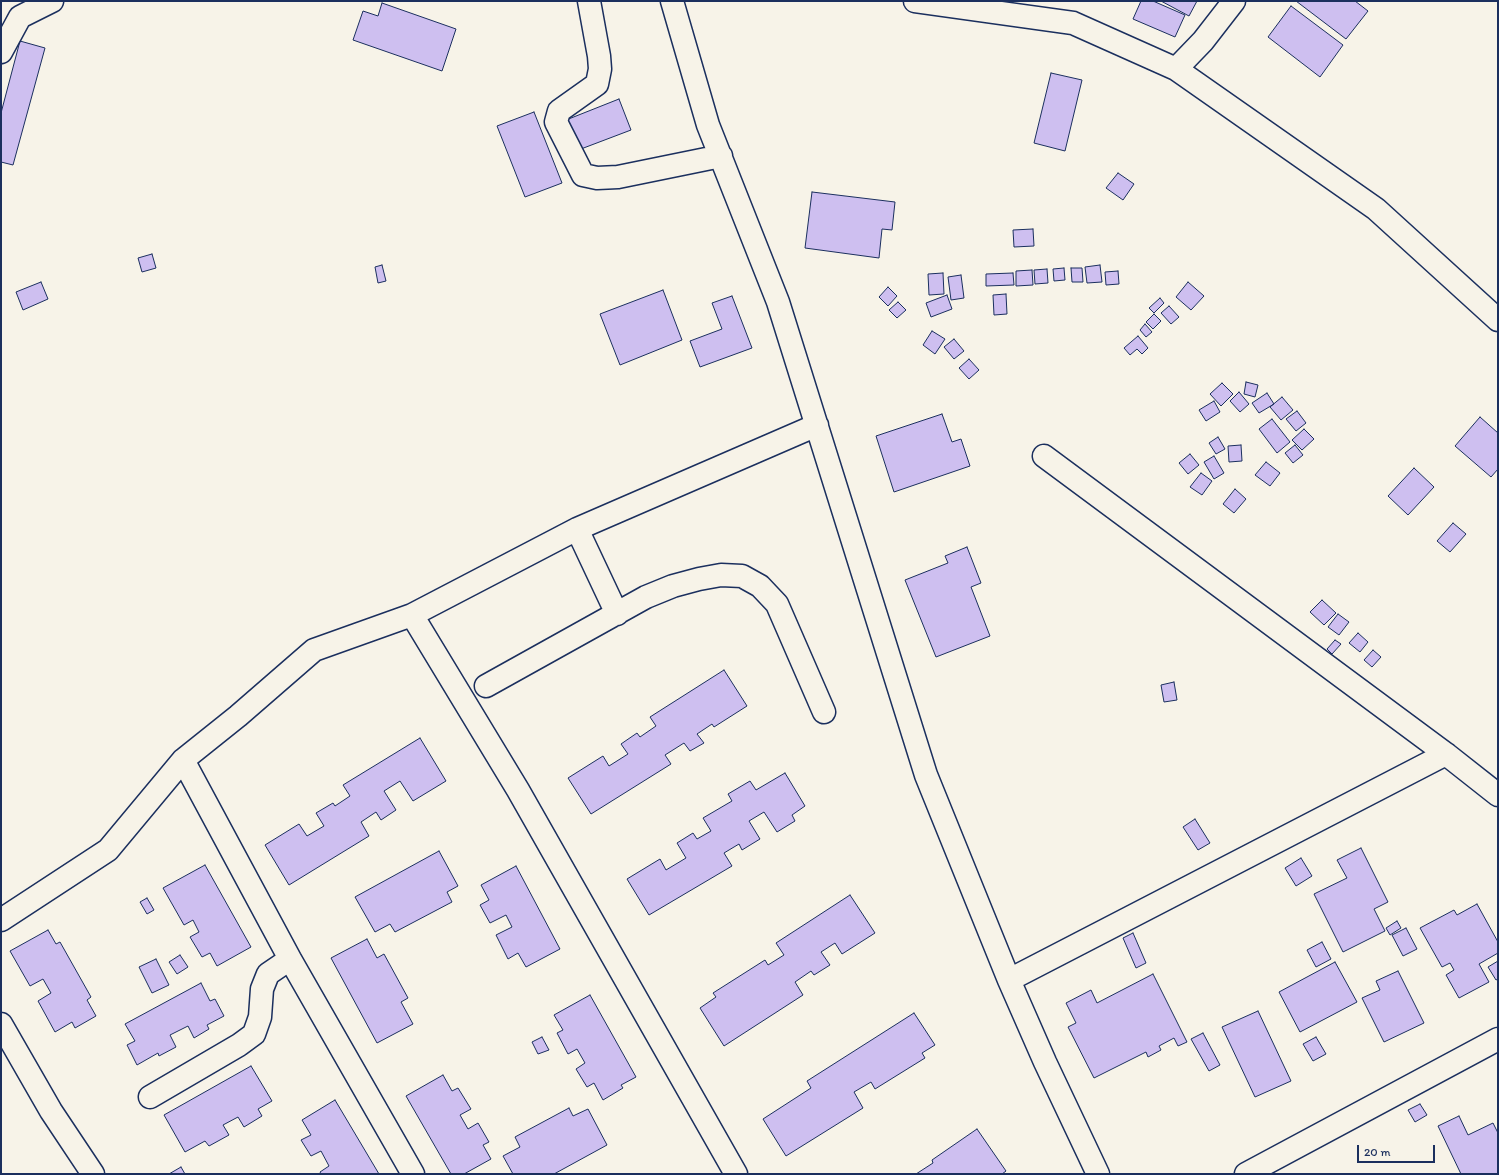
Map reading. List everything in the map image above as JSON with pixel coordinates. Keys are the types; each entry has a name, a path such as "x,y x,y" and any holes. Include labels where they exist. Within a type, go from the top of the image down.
{"street":[{"path":"1,52 19,9 52,1"},
{"path":"589,1 599,56 600,69 597,84 559,111 556,122 583,175 597,178 618,177 721,156"},
{"path":"672,1 708,125 778,302 926,775 1009,980 1045,1062 1098,1174"},
{"path":"915,1 1073,23 1176,69 1376,209 1498,320"},
{"path":"1176,69 1203,41 1234,1"},
{"path":"1,920 108,850 184,760 238,716 314,650 412,615 576,529 817,425"},
{"path":"1044,456 1446,754 1498,795"},
{"path":"576,529 616,614"},
{"path":"486,686 646,597 673,586 721,575 742,576 760,586 777,604 824,712"},
{"path":"412,615 518,790 736,1174"},
{"path":"1009,980 1446,754"},
{"path":"184,760 290,959 413,1174"},
{"path":"150,1097 239,1045 254,1034 260,1017 262,989 268,974 290,959"},
{"path":"1,1024 51,1111 93,1174"},
{"path":"1246,1174 1498,1039"}],"building":[{"path":"1141,1 1153,1 1185,15 1175,37 1133,19"},
{"path":"1161,1 1197,1 1189,16"},
{"path":"1296,1 1355,1 1368,11 1346,39"},
{"path":"382,3 456,29 442,71 353,40 363,11 378,16"},
{"path":"1291,6 1343,45 1320,77 1268,37"},
{"path":"20,41 45,48 13,165 1,162 1,113"},
{"path":"1051,73 1082,80 1065,151 1034,143"},
{"path":"619,99 631,130 573,152 561,122"},
{"path":"534,112 562,183 525,197 497,126"},
{"path":"1118,173 1134,184 1123,200 1106,188"},
{"path":"812,192 895,202 892,230 882,229 879,258 805,248"},
{"path":"1033,229 1034,246 1014,247 1013,230"},
{"path":"152,254 156,268 142,272 138,258"},
{"path":"382,265 386,281 378,283 375,267"},
{"path":"1100,265 1102,282 1087,283 1085,267"},
{"path":"1064,268 1065,280 1054,281 1053,269"},
{"path":"1071,268 1082,268 1083,282 1072,282"},
{"path":"1047,269 1048,283 1035,284 1034,270"},
{"path":"1032,270 1033,285 1016,286 1016,271"},
{"path":"1118,271 1119,284 1106,285 1105,272"},
{"path":"943,273 944,294 929,295 928,274"},
{"path":"1013,273 1014,285 986,286 986,274"},
{"path":"961,275 964,298 951,300 948,277"},
{"path":"41,282 48,299 23,310 16,292"},
{"path":"1188,282 1204,296 1191,310 1176,297"},
{"path":"888,287 897,296 888,306 879,297"},
{"path":"663,290 682,340 620,365 600,314"},
{"path":"1006,294 1007,314 994,315 993,295"},
{"path":"947,295 952,309 931,317 926,303"},
{"path":"732,296 752,348 700,367 690,341 722,329 712,303"},
{"path":"1160,298 1164,303 1154,313 1149,308"},
{"path":"898,302 906,310 897,318 889,310"},
{"path":"1169,306 1179,317 1171,324 1161,313"},
{"path":"1154,314 1161,321 1153,329 1146,322"},
{"path":"1145,324 1152,332 1146,337 1140,330"},
{"path":"932,331 945,339 935,354 923,345"},
{"path":"1138,336 1148,348 1142,354 1137,349 1130,355 1124,348"},
{"path":"954,339 964,351 954,359 944,347"},
{"path":"969,359 979,370 969,379 959,368"},
{"path":"1246,382 1258,385 1255,397 1244,394"},
{"path":"1222,383 1233,394 1221,406 1210,394"},
{"path":"1239,392 1249,404 1240,412 1230,401"},
{"path":"1267,393 1274,404 1259,413 1252,403"},
{"path":"1282,397 1293,410 1281,420 1270,407"},
{"path":"1214,401 1220,412 1206,421 1199,410"},
{"path":"1297,411 1306,423 1296,431 1286,419"},
{"path":"942,414 952,442 961,439 970,466 894,492 876,436"},
{"path":"1480,417 1498,433 1498,469 1491,477 1455,446"},
{"path":"1272,419 1290,442 1277,453 1259,429"},
{"path":"1304,429 1314,439 1302,450 1292,440"},
{"path":"1218,437 1225,449 1216,454 1209,443"},
{"path":"1241,445 1242,461 1229,462 1228,446"},
{"path":"1295,445 1303,455 1293,463 1285,453"},
{"path":"1190,454 1199,465 1188,474 1179,463"},
{"path":"1214,456 1224,473 1214,479 1204,462"},
{"path":"1266,462 1280,473 1270,486 1255,475"},
{"path":"1414,468 1434,487 1408,515 1388,496"},
{"path":"1201,473 1212,481 1202,495 1190,487"},
{"path":"1235,489 1246,499 1234,513 1223,504"},
{"path":"1453,523 1466,534 1450,552 1437,541"},
{"path":"967,547 981,583 971,587 990,636 936,657 905,580 948,563 945,556"},
{"path":"1322,600 1336,613 1324,625 1310,612"},
{"path":"1338,614 1349,622 1339,635 1328,627"},
{"path":"1358,633 1368,642 1360,652 1349,643"},
{"path":"1335,640 1341,644 1332,654 1327,649"},
{"path":"1373,650 1381,657 1372,667 1364,660"},
{"path":"724,670 747,706 714,727 712,724 697,734 704,743 690,751 684,743 665,755 671,764 591,814 568,778 603,756 609,766 628,754 621,744 637,733 640,737 656,726 650,717"},
{"path":"1174,682 1177,700 1164,702 1161,685"},
{"path":"420,738 446,781 413,801 400,781 384,791 396,810 381,820 376,812 361,822 369,836 289,885 265,845 299,824 307,836 324,826 316,813 333,803 335,806 350,796 343,785"},
{"path":"785,773 805,806 792,815 795,821 777,832 764,812 749,821 760,839 742,850 739,844 724,853 732,866 649,915 627,879 660,859 666,870 686,858 677,843 693,833 697,839 711,831 703,818 732,801 728,794 750,781 756,790"},
{"path":"1195,819 1210,843 1198,850 1183,827"},
{"path":"1361,848 1388,902 1374,909 1385,931 1343,952 1314,894 1347,878 1337,860"},
{"path":"439,851 458,886 447,892 452,902 395,932 390,924 375,932 355,897"},
{"path":"1301,858 1312,876 1296,886 1285,868"},
{"path":"205,865 251,947 217,966 210,953 202,957 190,937 199,932 193,920 184,925 163,888"},
{"path":"516,866 560,949 526,967 518,953 508,959 496,935 512,927 506,915 490,923 480,905 489,900 481,885"},
{"path":"850,895 875,933 842,954 835,943 821,952 830,965 814,975 811,971 795,982 803,995 724,1046 700,1008 716,997 713,993 765,960 768,965 784,955 776,943"},
{"path":"147,898 154,910 147,914 140,902"},
{"path":"1477,904 1498,942 1498,953 1479,964 1489,982 1459,998 1446,975 1454,970 1450,963 1442,967 1420,928 1454,910 1457,915"},
{"path":"1397,921 1401,928 1390,935 1386,928"},
{"path":"1406,928 1417,949 1403,956 1392,935"},
{"path":"48,930 56,944 60,942 91,997 87,1000 96,1016 75,1028 72,1022 55,1032 38,1001 51,993 43,979 30,986 10,951"},
{"path":"1133,933 1146,963 1136,968 1123,938"},
{"path":"367,939 377,958 384,954 408,998 401,1002 413,1024 377,1043 331,958"},
{"path":"1322,942 1331,959 1316,967 1307,950"},
{"path":"180,955 188,967 177,974 169,962"},
{"path":"156,959 169,985 152,993 139,967"},
{"path":"1498,961 1498,979 1496,980 1488,967"},
{"path":"1335,962 1357,1002 1300,1032 1279,992"},
{"path":"1398,971 1424,1023 1384,1042 1362,998 1380,990 1376,981"},
{"path":"1153,974 1187,1042 1178,1046 1174,1038 1159,1046 1161,1050 1148,1057 1146,1052 1094,1078 1068,1027 1076,1023 1066,1003 1091,990 1097,1003"},
{"path":"201,983 210,1001 215,999 224,1016 207,1025 209,1029 194,1038 188,1026 170,1035 176,1047 159,1056 158,1053 137,1065 127,1045 135,1041 125,1024"},
{"path":"590,995 636,1077 621,1085 623,1088 603,1100 594,1083 587,1087 576,1069 585,1063 577,1049 568,1054 557,1033 563,1030 554,1015"},
{"path":"1258,1011 1291,1081 1255,1097 1222,1027"},
{"path":"914,1013 935,1045 922,1053 925,1058 875,1089 871,1082 854,1092 863,1108 786,1156 763,1119 811,1088 807,1081"},
{"path":"1203,1033 1220,1065 1209,1071 1191,1039"},
{"path":"542,1037 549,1050 538,1054 532,1042"},
{"path":"1316,1037 1326,1054 1313,1061 1303,1044"},
{"path":"251,1066 272,1101 258,1109 262,1116 244,1127 238,1117 223,1125 229,1135 209,1146 205,1141 185,1152 164,1115"},
{"path":"443,1075 452,1091 458,1088 471,1109 460,1115 468,1129 478,1123 489,1142 483,1145 491,1159 464,1174 451,1174 406,1096"},
{"path":"335,1100 379,1174 321,1174 320,1172 329,1166 321,1151 311,1156 301,1140 311,1135 302,1120"},
{"path":"1420,1104 1427,1115 1415,1122 1408,1110"},
{"path":"569,1108 573,1116 588,1109 607,1145 554,1174 513,1174 503,1156 520,1147 515,1137"},
{"path":"1459,1116 1468,1135 1493,1123 1498,1133 1498,1174 1461,1174 1438,1126"},
{"path":"977,1129 1006,1171 1002,1174 916,1174 933,1163 932,1160"},
{"path":"181,1167 185,1174 169,1174"}]}
